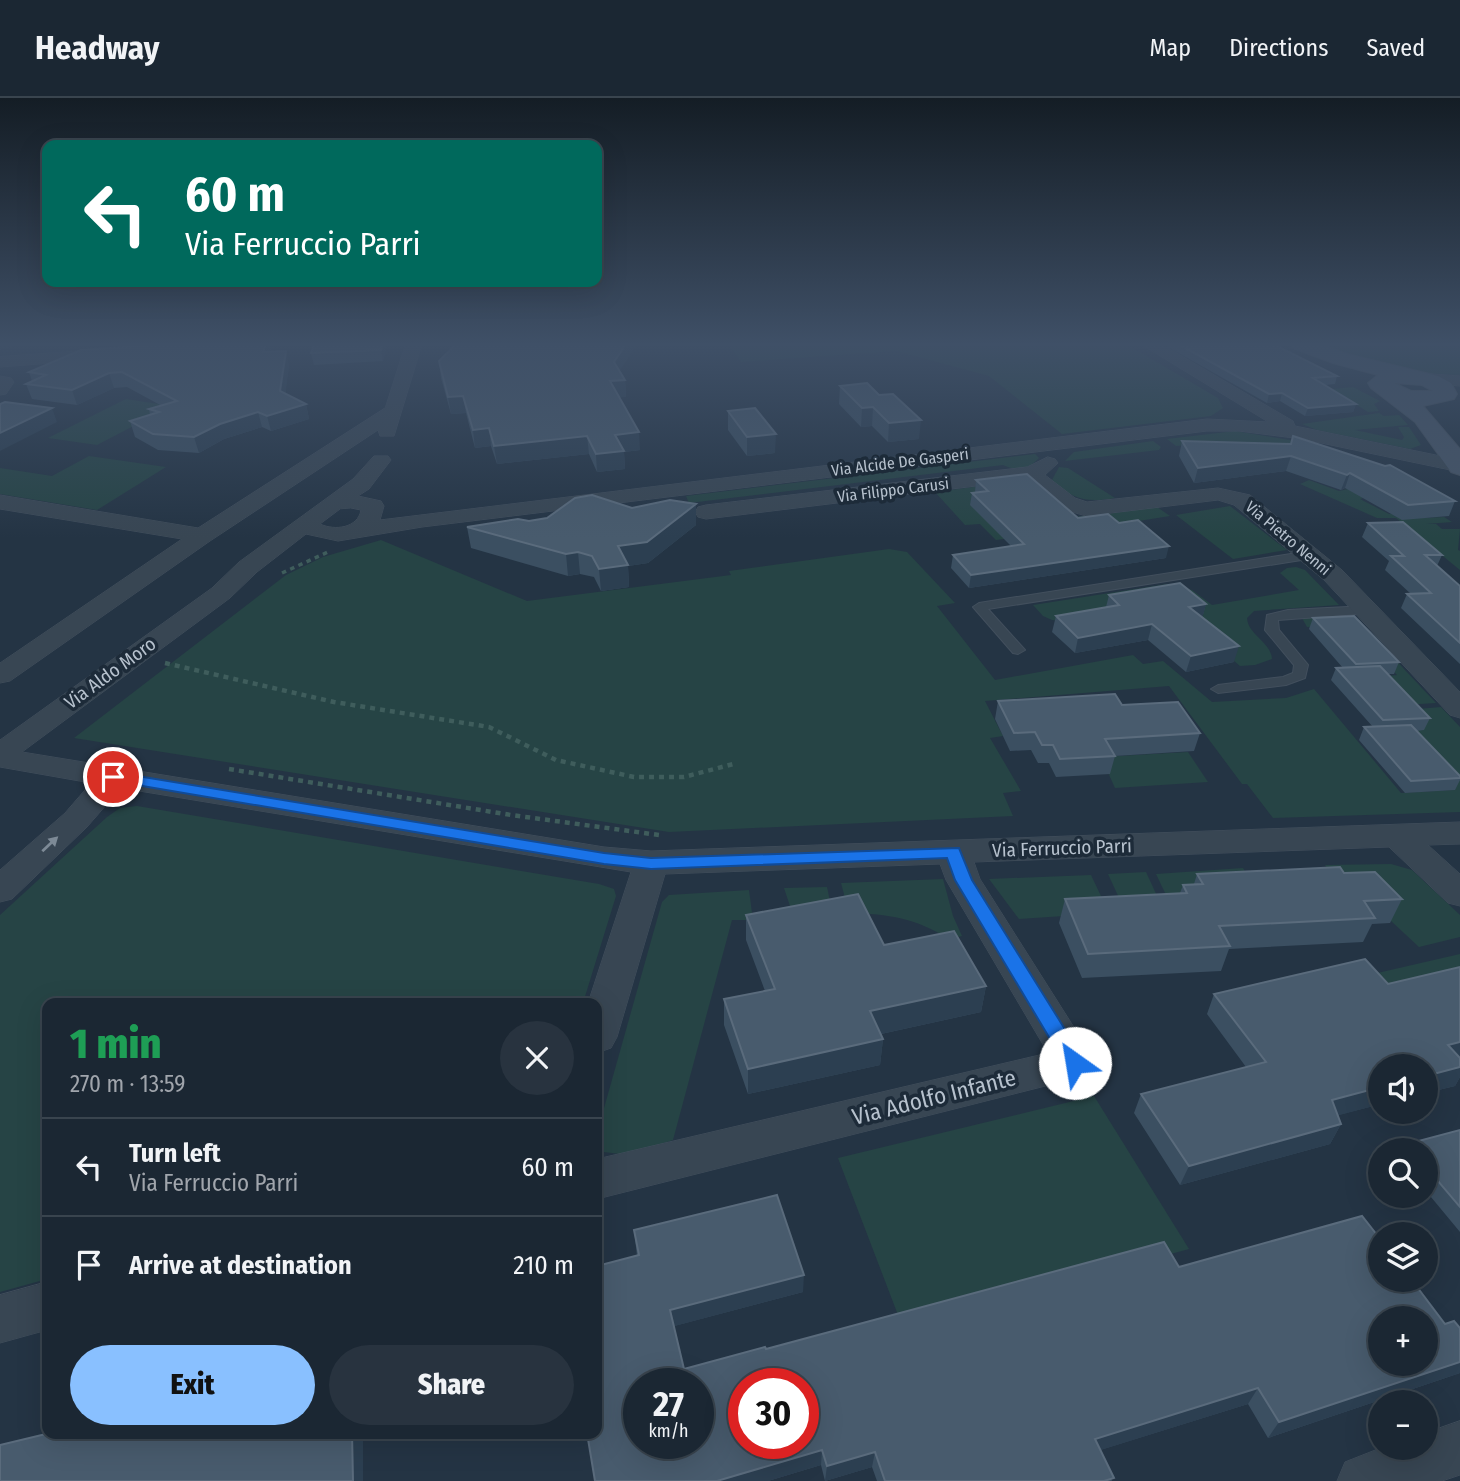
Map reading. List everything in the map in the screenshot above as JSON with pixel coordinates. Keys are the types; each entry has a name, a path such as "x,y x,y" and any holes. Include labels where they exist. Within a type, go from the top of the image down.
{"street":[{"path":"309,522 309,527 315,532 343,539 365,526 374,510 380,483 381,460 393,409"},
{"path":"1207,425 1233,414 1236,409"},
{"path":"1258,409 1297,431"},
{"path":"1412,409 1427,419 1453,458"},
{"path":"1446,409 1440,421 1453,458"},
{"path":"0,675 202,536 392,412"},
{"name":"Via Alcide De Gasperi","path":"343,539 422,520 1207,425 1259,426 1297,431 1401,455"},
{"name":"Via Filippo Carusi","path":"706,512 1030,473 1042,469 1068,442"},
{"path":"1401,455 1437,452 1453,458"},
{"path":"1401,455 1453,458"},
{"path":"337,503 361,484 381,460"},
{"name":"Via Pietro Nenni","path":"1030,473 1067,503 1086,509 1218,494 1242,499 1310,555 1367,610 1460,709"},
{"name":"Via Alcide De Gasperi","path":"337,503 351,501 392,519 422,520"},
{"path":"0,502 202,536"},
{"name":"Via Aldo Moro","path":"221,593 248,567 337,503"},
{"name":"Via Aldo Moro","path":"0,756 221,593 265,568 343,539"},
{"name":"Via Ferruccio Parri","path":"0,756 604,858 659,850 953,852 1460,833"},
{"path":"0,890 76,820 113,777"},
{"path":"1398,836 1460,894"},
{"path":"602,1022 659,850"},
{"name":"Via Adolfo Infante","path":"602,1178 1075,1063 963,880 953,852"},
{"path":"0,1319 42,1307"},
{"path":"1364,1481 1460,1448"}],"lane":[{"path":"1018,650 979,607 1310,555"},
{"path":"1218,689 1286,681 1300,675 1301,665 1272,630 1272,618 1288,614 1367,610"}],"path":[{"path":"281,573 343,539"},
{"path":"171,655 162,662 334,702 489,727 556,760 635,777 684,777 737,763"},
{"path":"219,768 511,815 659,850"}],"green space":[{"path":"107,409 167,409 97,445 48,438"},
{"path":"1030,409 1222,409 1211,416 1062,434"},
{"path":"1363,409 1377,409 1379,411 1368,412"},
{"path":"1379,413 1384,416 1399,415 1408,425 1355,430 1402,440 1404,437 1398,427 1409,427 1421,445 1410,449 1317,430 1302,424"},
{"path":"1235,431 1308,443 1307,451 1204,444 1176,446 1167,439"},
{"path":"1153,441 1161,447 1159,450 1065,461 1074,452"},
{"path":"1035,454 1039,458 1023,469 1003,465 689,503 686,496"},
{"path":"89,456 166,467 97,510 0,494 0,468 52,476"},
{"path":"1059,467 1068,468 1115,498 1088,500 1074,496 1052,480"},
{"path":"1309,480 1339,491 1352,488 1372,496 1360,499 1389,514 1412,511 1426,518 1444,517 1452,522 1426,524 1436,524 1442,529 1460,529 1460,570 1396,518 1377,518 1300,484"},
{"path":"1018,481 1000,525 1093,515 1106,526 996,540 980,524 965,525 935,492"},
{"path":"1230,506 1287,550 1233,559 1176,515"},
{"path":"1157,507 1170,516 1120,524 1106,514"},
{"path":"381,540 527,601 731,575 729,571 889,549 907,552 955,603 937,606 995,680 1133,655 1143,664 1163,661 1212,702 1286,698 1314,689 1401,793 1454,790 1401,731 1423,730 1405,710 1441,707 1460,727 1460,812 1273,818 1247,784 1242,784 1169,686 985,701 1003,736 990,738 1021,791 1003,793 1013,816 669,832 74,738 286,575 323,557"},
{"path":"1287,568 1305,570 1339,605 1254,611 1247,618 1248,624 1268,648 1272,659 1255,665 1240,666 1207,638 1052,620 1043,616 1033,605 1167,584 1192,590 1212,605 1299,590 1280,573"},
{"path":"1355,617 1436,703 1404,705 1377,677 1397,675 1351,626 1307,627 1302,618"},
{"path":"1188,752 1208,782 1115,788 1101,757"},
{"path":"137,806 599,884 614,889 616,896 585,998 42,998 42,1280 0,1292 0,915 120,808"},
{"path":"1391,864 1412,870 1460,915 1460,937 1419,947 1361,893 1342,892 1325,865"},
{"path":"1243,868 1258,895 1168,899 1156,874"},
{"path":"1146,872 1164,911 1126,913 1108,874"},
{"path":"1091,875 1109,913 1019,919 989,879"},
{"path":"943,879 953,916 962,936 950,939 925,926 901,918 849,913 841,883"},
{"path":"827,887 833,915 794,918 784,888"},
{"path":"749,890 753,920 732,920 673,1140 628,1155 604,1152 602,1115 662,902 669,895"},
{"path":"1460,954 1460,978 1378,997 1360,977"},
{"path":"1094,1096 1189,1249 903,1328 838,1158"}],"building":[{"path":"0,409 51,409 0,433"},
{"path":"149,409 291,409 267,416 258,412 220,424 194,437 153,434 130,421 159,412"},
{"path":"467,409 626,409 639,432 615,435 624,451 596,454 587,436 494,446 489,428 473,430"},
{"path":"755,409 776,434 747,437 728,411"},
{"path":"875,409 909,409 921,420 889,423"},
{"path":"1293,436 1385,466 1390,465 1455,501 1408,505 1350,473 1347,475 1291,456 1198,468 1182,441 1291,444"},
{"path":"1027,474 1078,518 1108,514 1119,523 1138,520 1169,546 971,575 953,555 1024,544 972,493 988,491 976,480"},
{"path":"592,495 632,508 670,500 696,504 647,542 618,546 628,565 599,569 592,556 578,552 566,554 467,527 518,519 529,521 547,518 575,498"},
{"path":"1403,522 1442,555 1425,555 1460,586 1460,643 1407,594 1431,593 1391,556 1404,556 1368,523"},
{"path":"1180,583 1206,604 1189,607 1239,646 1191,656 1152,624 1078,638 1056,616 1119,605 1109,595"},
{"path":"1354,616 1399,662 1356,664 1313,618"},
{"path":"1380,666 1430,718 1383,720 1336,668"},
{"path":"1115,694 1122,705 1178,702 1200,733 1105,739 1115,756 1060,759 1053,745 1042,745 1035,732 1014,733 998,701"},
{"path":"1411,725 1460,778 1411,781 1364,727"},
{"path":"1340,867 1344,873 1375,872 1402,899 1364,901 1375,918 1219,926 1230,946 1088,954 1065,899 1187,893 1183,885 1203,884 1197,874"},
{"path":"858,894 884,945 954,931 986,986 870,1011 883,1039 748,1069 724,999 775,989 746,915"},
{"path":"1365,959 1388,984 1460,967 1460,1042 1448,1045 1460,1058 1460,1067 1438,1073 1438,1054 1368,1054 1368,1090 1332,1100 1341,1124 1189,1166 1141,1094 1266,1062 1214,994"},
{"path":"1460,1130 1460,1207 1438,1181 1438,1138 1430,1138"},
{"path":"777,1195 804,1275 670,1310 684,1368 623,1368 623,1459 714,1459 714,1368 688,1368 1164,1242 1179,1267 1362,1216 1368,1224 1368,1292 1421,1292 1431,1306 1368,1306 1368,1376 1418,1376 1368,1390 1368,1392 1279,1422 1258,1388 1095,1439 1114,1478 1104,1481 885,1481 875,1452 827,1466 822,1450 819,1451 819,1368 728,1368 728,1459 792,1459 717,1481 595,1481 588,1439 602,1439 602,1265 639,1255 634,1230"},
{"path":"1438,1315 1445,1324 1454,1321 1460,1328 1460,1362 1438,1369"},
{"path":"42,1435 42,1439 352,1439 353,1481 0,1481 0,1445"}],"route":[{"path":"113,777 604,858 651,863 696,864 953,852 963,880 1075,1063"}]}
